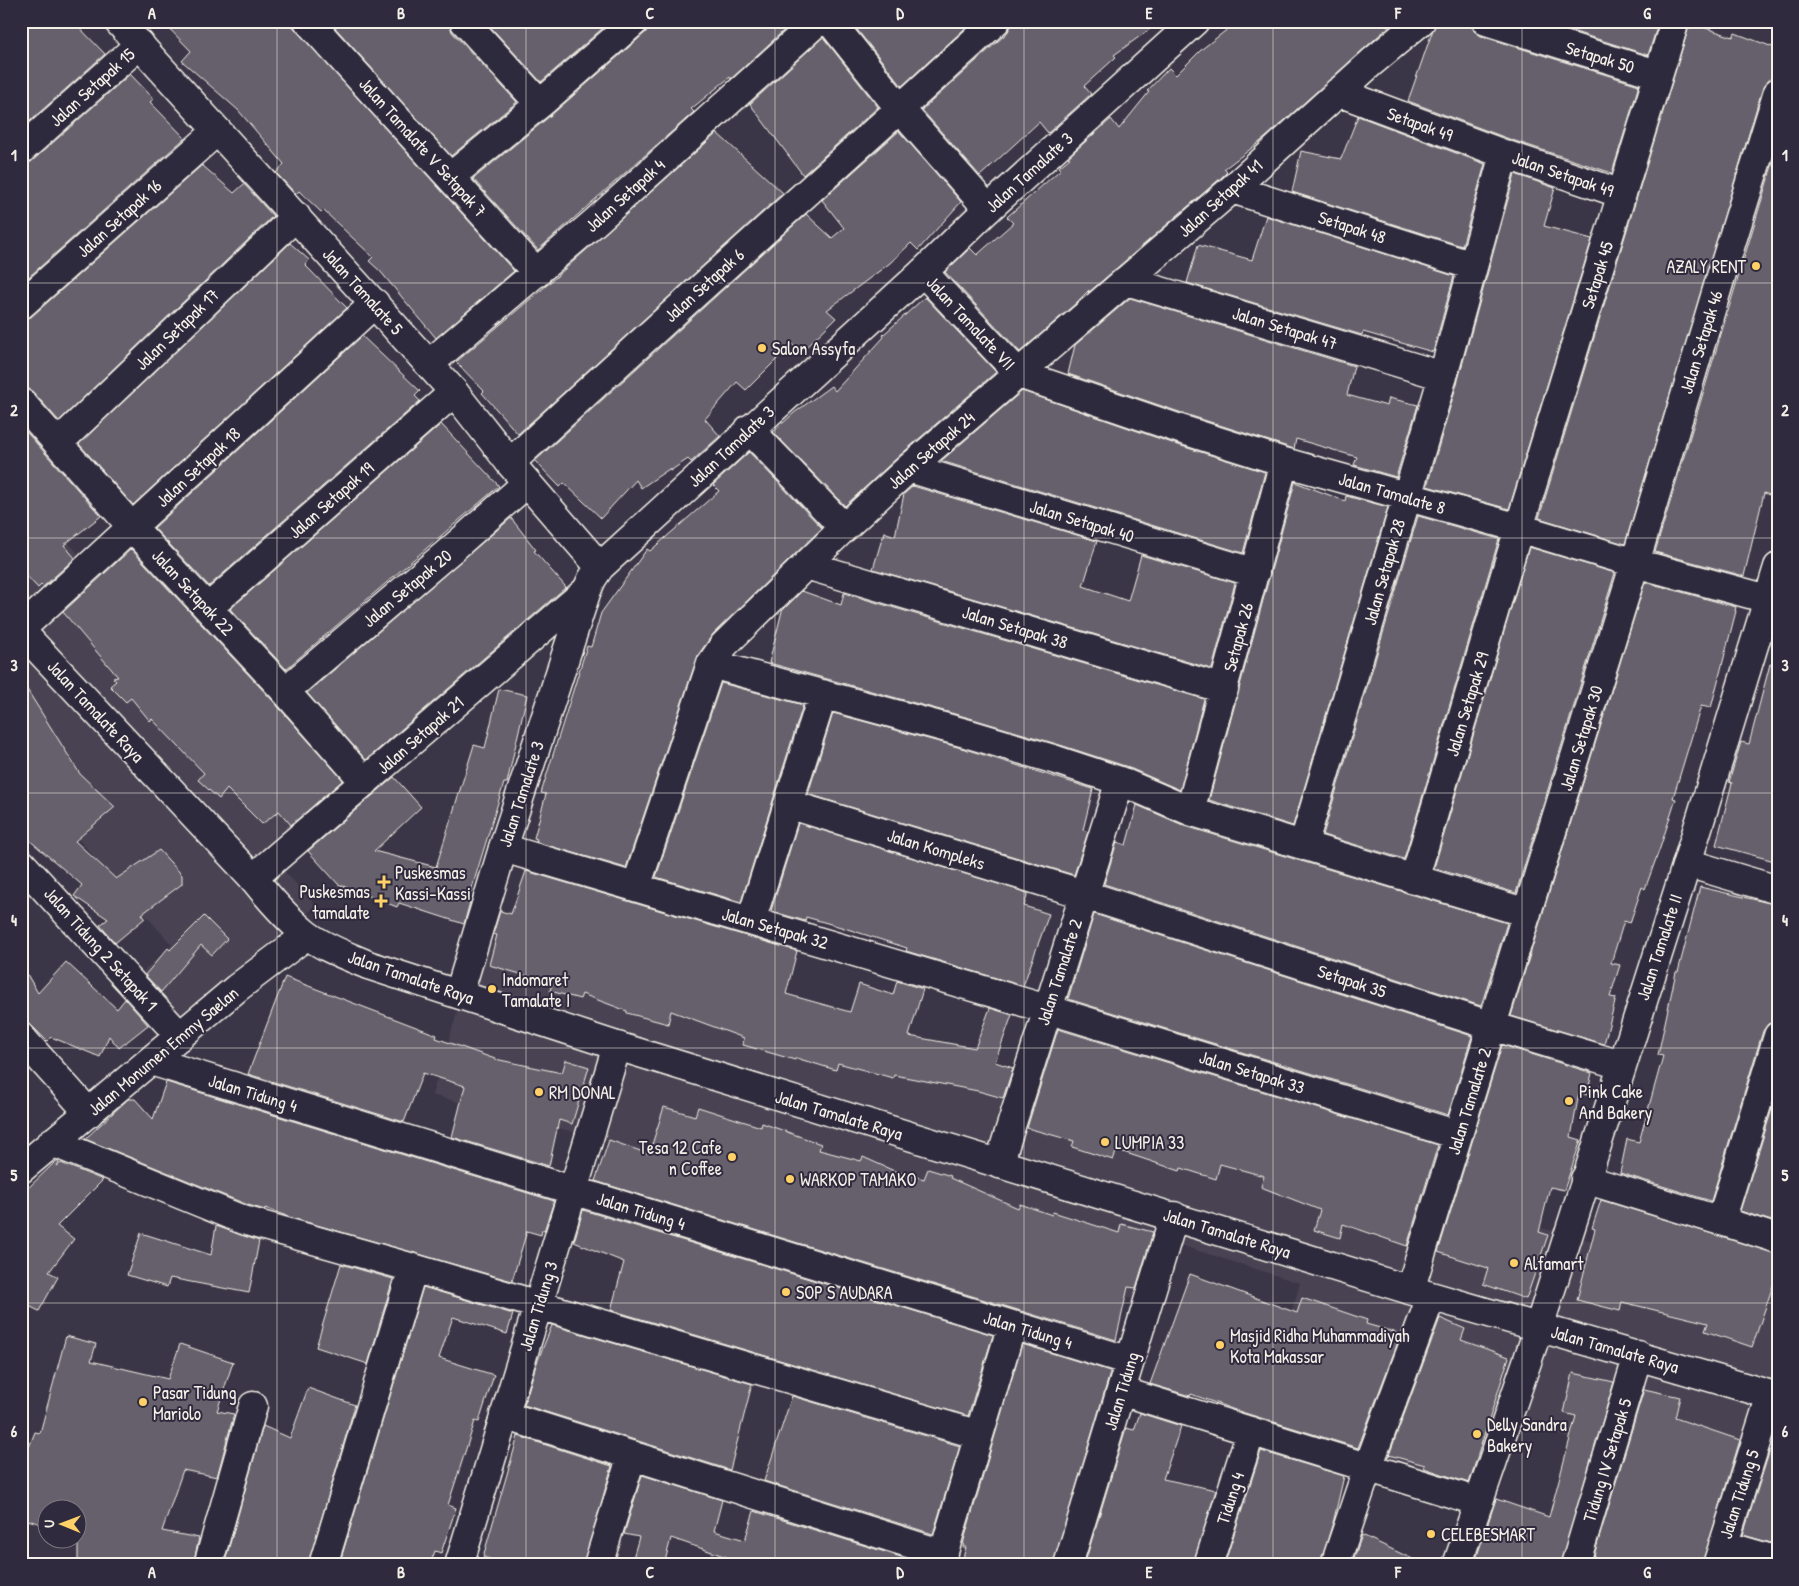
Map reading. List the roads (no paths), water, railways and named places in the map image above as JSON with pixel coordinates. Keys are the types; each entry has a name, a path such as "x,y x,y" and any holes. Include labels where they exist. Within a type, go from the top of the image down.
{"street":[{"name":"Jalan Tamalate 5","path":"118,21 454,392 519,473 593,579"},
{"name":"Jalan Tamalate V Setapak 7","path":"308,21 537,272"},
{"path":"464,21 540,104"},
{"name":"Jalan Setapak 4","path":"429,364 537,272 818,21"},
{"path":"830,21 900,109 988,209"},
{"name":"Jalan Setapak 6","path":"519,473 737,255 996,21"},
{"name":"Jalan Tamalate 3","path":"458,994 503,848 593,579 749,429 923,272 988,209 1195,21"},
{"name":"Jalan Setapak 41","path":"1019,374 1421,21"},
{"name":"Setapak 50","path":"1486,21 1657,74"},
{"name":"Setapak 45","path":"1519,528 1657,74 1675,21"},
{"path":"450,177 540,104 628,24"},
{"name":"Jalan Setapak 15","path":"21,150 140,44"},
{"name":"Setapak 49","path":"1338,92 1504,154"},
{"name":"Jalan Setapak 46","path":"1635,564 1778,92"},
{"name":"Jalan Setapak 16","path":"21,305 217,131"},
{"name":"Jalan Setapak 49","path":"1504,154 1622,194"},
{"name":"Jalan Setapak 28","path":"1303,846 1443,376 1504,154"},
{"name":"Setapak 48","path":"1232,188 1473,266"},
{"name":"Jalan Setapak 17","path":"58,442 296,216"},
{"name":"Jalan Tamalate VII","path":"923,272 1019,374"},
{"name":"Jalan Setapak 47","path":"1126,281 1443,376"},
{"name":"Jalan Setapak 18","path":"21,630 375,303"},
{"name":"Jalan Tamalate 8","path":"1019,374 1284,462 1519,528 1635,564 1768,599"},
{"name":"Jalan Setapak 24","path":"636,887 711,664 724,645 844,528 909,468 1019,374"},
{"name":"Jalan Setapak 19","path":"208,608 454,392"},
{"name":"Jalan Setapak 22","path":"21,402 132,528 285,691 365,782"},
{"path":"749,429 844,528"},
{"name":"Setapak 26","path":"1190,811 1284,462"},
{"name":"Jalan Setapak 40","path":"909,468 1255,573"},
{"name":"Jalan Setapak 20","path":"285,691 452,549 519,473"},
{"name":"Jalan Setapak 29","path":"1414,880 1519,528"},
{"name":"Jalan Setapak 30","path":"1527,913 1635,564"},
{"name":"Jalan Setapak 38","path":"806,565 1224,689"},
{"name":"Jalan Tamalate II","path":"1457,1565 1539,1327 1621,1065 1687,864 1778,567"},
{"name":"Jalan Setapak 21","path":"252,878 365,782 593,579"},
{"name":"Jalan Tamalate Raya","path":"21,630 252,878 273,903 307,935 336,951 368,965 617,1046 998,1164 1174,1216 1421,1293 1774,1396"},
{"path":"711,664 978,737 1120,781 1190,811 1527,913"},
{"path":"751,921 823,694"},
{"name":"Jalan Tamalate 2","path":"998,1164 1120,781"},
{"name":"Jalan Kompleks","path":"788,804 1083,894"},
{"name":"Jalan Setapak 32","path":"503,848 1047,1009"},
{"name":"Jalan Tidung 2 Setapak 1","path":"21,863 180,1036"},
{"path":"1687,864 1778,890"},
{"name":"Setapak 35","path":"1083,894 1492,1026 1621,1065"},
{"name":"Jalan Tamalate 2","path":"1335,1565 1368,1467 1421,1293 1458,1135 1527,913"},
{"name":"Jalan Monumen Emmy Saelan","path":"21,1169 237,988 307,935"},
{"name":"Jalan Setapak 33","path":"1047,1009 1458,1135"},
{"path":"1721,1221 1778,1036"},
{"path":"21,1037 89,1113"},
{"name":"Jalan Tidung 3","path":"459,1565 617,1046"},
{"name":"Jalan Tidung 4","path":"151,1062 1130,1361"},
{"path":"52,1142 243,1220 413,1268 979,1435"},
{"path":"1585,1179 1778,1238"},
{"name":"Jalan Tidung","path":"1068,1565 1174,1216"},
{"path":"323,1565 413,1268"},
{"path":"504,1415 632,1455 942,1560 1012,1325"},
{"name":"Tidung IV Setapak 5","path":"1576,1565 1638,1356"},
{"path":"1121,1391 1479,1502"},
{"name":"Jalan Tidung 5","path":"1720,1555 1774,1396"},
{"path":"208,1565 253,1406"},
{"name":"Tidung 4","path":"1208,1565 1251,1431"},
{"path":"598,1565 632,1455"},
{"path":"1720,1555 1778,1561"}],"place":[{"name":"AZALY RENT","path":"1756,266"},
{"name":"Salon Assyfa","path":"762,348"},
{"name":"Puskesmas Kassi-Kassi","path":"384,882"},
{"name":"Puskesmas tamalate","path":"381,901"},
{"name":"Indomaret Tamalate I","path":"492,989"},
{"name":"RM DONAL","path":"539,1092"},
{"name":"Pink Cake And Bakery","path":"1569,1101"},
{"name":"LUMPIA 33","path":"1105,1142"},
{"name":"Tesa 12 Cafe n Coffee","path":"732,1157"},
{"name":"WARKOP TAMAKO","path":"790,1179"},
{"name":"Alfamart","path":"1514,1263"},
{"name":"SOP S AUDARA","path":"786,1292"},
{"name":"Masjid Ridha Muhammadiyah Kota Makassar","path":"1220,1345"},
{"name":"Pasar Tidung Mariolo","path":"143,1402"},
{"name":"Delly Sandra Bakery","path":"1477,1434"},
{"name":"CELEBESMART","path":"1431,1534"}]}
